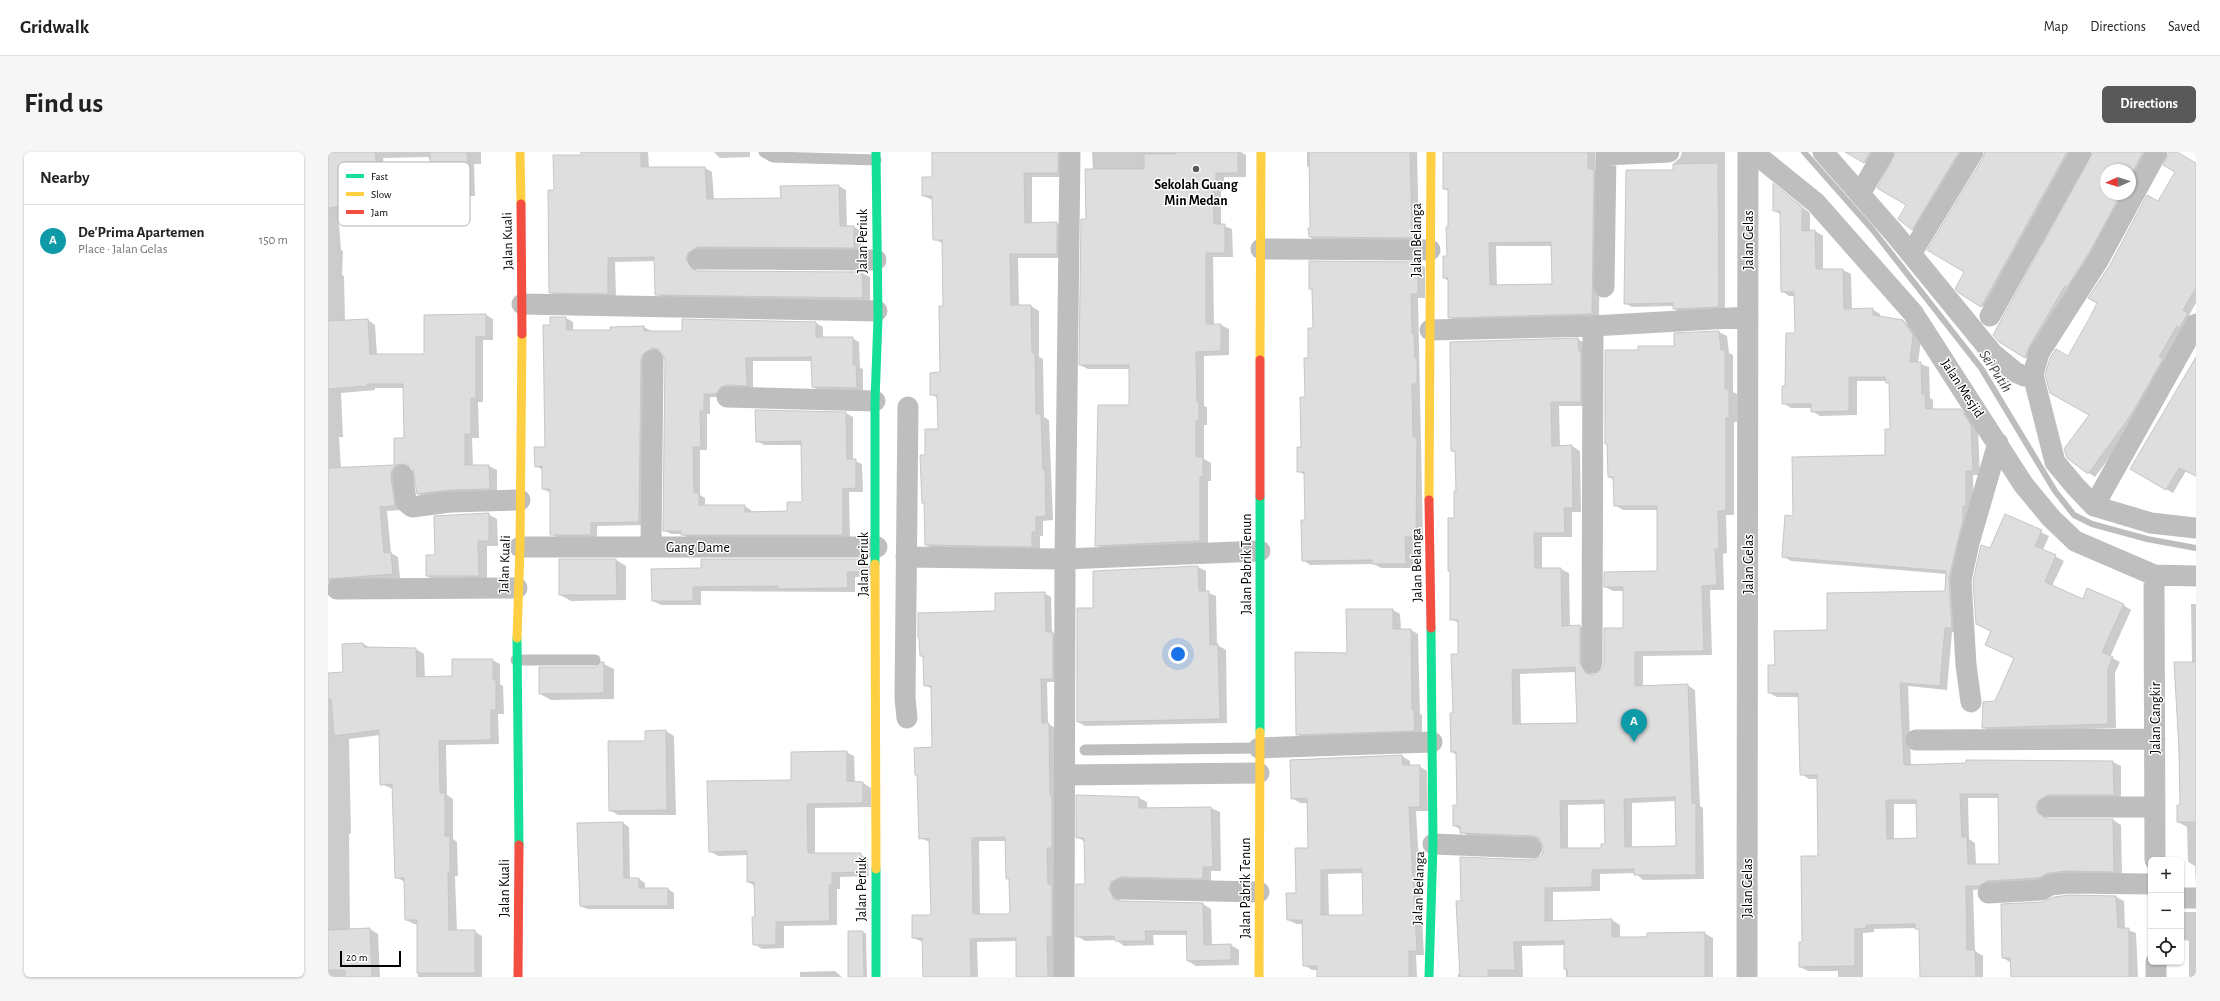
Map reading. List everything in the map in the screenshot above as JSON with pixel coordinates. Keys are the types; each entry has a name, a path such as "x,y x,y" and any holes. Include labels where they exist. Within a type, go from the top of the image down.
{"street":[{"name":"Jalan Kuali","path":"518,977 519,796 516,660 517,588 520,547 522,304 520,152"},
{"path":"1064,977 1065,559 1070,152"},
{"name":"Jalan Pabrik Tenun","path":"1259,977 1261,152"},
{"name":"Jalan Belanga","path":"1429,977 1433,844 1430,330 1431,152"},
{"path":"1604,287 1606,153 1669,152"},
{"name":"Jalan Gelas","path":"1747,977 1748,152"},
{"name":"Jalan Mesjid","path":"1753,152 1816,203 1909,308 1998,443 2023,484 2051,518 2075,541 2154,575 2196,576"},
{"path":"1823,152 1911,254 1993,354 2015,372 2024,376 2033,376"},
{"path":"1860,194 1884,152"},
{"path":"1911,254 1973,152"},
{"path":"1990,316 2081,152"},
{"path":"2157,152 2099,259 2039,354 2033,376 2055,462 2094,506 2151,523 2196,528"},
{"name":"Jalan Periuk","path":"876,156 876,977"},
{"path":"1261,249 1430,250"},
{"path":"698,259 876,260"},
{"path":"522,304 877,310"},
{"path":"1430,330 1592,326 1748,317"},
{"path":"2094,506 2196,324"},
{"path":"1592,326 1592,663"},
{"path":"651,547 653,360"},
{"path":"727,397 876,400"},
{"path":"907,718 905,698 908,407"},
{"path":"1971,702 1966,665 1961,580 1969,543 1998,443"},
{"path":"403,476 406,502 412,507 450,502 520,500"},
{"name":"Gang Dame","path":"520,547 877,547"},
{"path":"906,557 1065,559 1260,551"},
{"name":"Jalan Cangkir","path":"2154,575 2156,857"},
{"path":"337,589 517,588"},
{"path":"1916,740 2155,739"},
{"path":"1259,748 1432,742"},
{"path":"1064,775 1259,773"},
{"path":"2048,807 2155,807"},
{"path":"1433,844 1532,848"},
{"path":"1988,892 2042,890 2050,885 2068,883 2148,884"},
{"path":"1121,889 1259,892"},
{"path":"2184,898 2196,898"},
{"path":"2156,965 2156,977"}],"lane":[{"path":"764,152 772,156 876,156"},
{"path":"516,660 595,660"},
{"path":"1085,750 1259,748"}],"building":[{"path":"328,152 375,152 376,162 338,162 338,207 328,208"},
{"path":"430,152 467,152 467,162 430,162"},
{"path":"581,152 641,152 641,167 705,167 707,199 781,198 780,186 839,185 840,226 854,226 854,248 698,247 688,253 686,259 692,269 698,271 862,272 863,298 655,295 654,257 608,258 608,294 549,293 548,190 554,190 553,155 581,155"},
{"path":"932,152 1058,152 1058,173 1024,173 1025,223 1057,222 1057,254 1010,254 1011,305 1031,305 1032,353 1035,353 1036,414 1041,414 1043,470 1045,470 1046,516 1036,517 1036,532 1032,532 1032,547 925,545 924,503 922,503 920,455 925,455 925,429 938,429 937,395 930,395 930,373 940,372 939,306 943,306 942,240 933,240 932,196 922,196 922,177 932,177"},
{"path":"1176,152 1238,152 1238,173 1216,173 1216,187 1213,187 1214,224 1225,224 1225,253 1206,253 1206,324 1221,324 1221,351 1196,352 1199,421 1196,421 1196,457 1203,457 1203,477 1200,477 1200,541 1095,546 1098,405 1129,405 1129,365 1079,365 1081,219 1086,219 1085,169 1144,169 1144,154 1176,154"},
{"path":"1309,152 1410,152 1412,230 1414,230 1414,238 1309,237"},
{"path":"1443,152 1588,152 1588,169 1594,169 1592,314 1448,318 1448,278 1443,278 1443,256 1447,256 1446,227 1448,227 1448,189 1443,189","holes":["1551,242 1552,284 1490,285 1489,243"]},
{"path":"1845,152 1870,152 1864,163"},
{"path":"1896,152 1959,152 1912,230 1898,219 1906,205 1877,188"},
{"path":"1985,152 2067,152 1981,307 1955,289 1964,272 1927,250 1983,158"},
{"path":"2093,152 2143,152 2136,165 2136,164 2100,164 2100,200 2118,200 2089,253 2067,287 2065,286 2029,347 2025,358 1999,342 1993,335"},
{"path":"2169,152 2177,152 2196,163 2196,288 2183,310 2188,313 2179,328 2177,326 2159,357 2163,359 2131,415 2088,474 2067,458 2064,449 2089,415 2050,393 2045,375 2050,358 2056,349 2068,356 2089,319 2097,303 2088,298 2110,265 2147,195 2158,201 2175,172 2163,165"},
{"path":"1718,163 1719,307 1673,309 1673,303 1624,304 1626,170 1673,170 1673,164"},
{"path":"1773,183 1802,207 1802,231 1815,230 1816,269 1843,269 1844,309 1873,308 1873,315 1903,320 1913,335 1910,362 1921,362 1922,394 1925,394 1926,409 1961,409 1971,425 1973,471 1966,471 1966,506 1963,506 1963,520 1949,578 1952,628 1945,628 1940,686 1900,683 1904,765 1966,763 1966,760 2113,761 2114,795 2048,795 2038,801 2036,807 2038,813 2048,819 2113,819 2114,872 2067,871 2048,873 2038,878 1987,881 1979,886 1966,886 1967,950 1975,950 1976,977 1920,977 1919,929 1915,929 1915,924 1866,925 1866,928 1855,929 1855,966 1799,967 1799,942 1802,942 1801,856 1818,856 1817,775 1800,775 1798,693 1768,693 1768,665 1775,665 1774,631 1827,630 1827,593 1945,591 1946,571 1782,557 1785,515 1793,516 1792,457 1885,455 1885,429 1890,429 1889,383 1886,383 1885,377 1849,377 1849,411 1811,412 1811,404 1782,404 1782,386 1785,386 1786,333 1795,333 1794,292 1781,292 1780,211 1773,211","holes":["1960,794 1998,794 1999,864 1968,864 1967,837 1962,837","1886,800 1916,800 1917,838 1887,839"]},
{"path":"1309,261 1418,262 1418,294 1411,294 1412,334 1414,334 1415,358 1417,358 1417,384 1412,384 1413,437 1417,437 1416,537 1405,537 1406,564 1372,564 1372,560 1302,561 1301,520 1305,520 1304,472 1297,472 1297,447 1301,447 1300,397 1305,397 1304,358 1308,358 1308,328 1313,328 1312,289 1309,289"},
{"path":"486,314 486,336 476,337 476,398 471,398 471,434 465,434 465,465 489,465 490,489 450,490 417,494 413,468 407,464 396,465 392,470 391,476 395,506 380,507 384,553 391,552 393,574 328,579 328,468 394,465 394,438 404,438 403,384 367,384 368,386 328,389 328,321 368,319 370,354 424,354 424,315"},
{"path":"550,317 566,317 567,330 610,330 610,327 644,326 644,331 682,331 682,319 816,322 816,337 853,337 853,365 856,365 857,388 812,387 811,357 746,358 747,386 727,385 721,387 716,394 704,394 704,411 700,411 701,447 693,447 694,493 699,493 699,505 745,505 745,512 787,511 787,502 802,502 801,441 756,442 755,410 846,412 847,459 856,459 856,488 843,489 843,535 681,535 681,531 663,531 665,360 659,350 653,348 643,354 641,360 639,522 591,523 591,535 550,535 550,489 542,489 542,466 535,467 534,447 545,447 543,325 550,325"},
{"path":"1719,331 1721,350 1725,350 1725,389 1729,389 1729,418 1726,418 1726,511 1718,511 1719,549 1715,549 1717,585 1702,586 1704,651 1635,652 1635,686 1688,684 1692,803 1696,803 1696,875 1634,875 1634,869 1592,870 1592,887 1545,888 1545,921 1612,919 1612,937 1647,937 1647,933 1705,932 1705,977 1567,977 1567,969 1564,969 1564,941 1514,942 1515,970 1488,970 1488,977 1460,977 1456,901 1461,901 1460,857 1532,860 1542,855 1544,848 1539,838 1533,836 1460,833 1460,826 1453,826 1453,805 1457,805 1456,752 1451,752 1450,713 1453,713 1451,654 1458,654 1458,620 1450,620 1450,571 1448,571 1448,518 1454,518 1454,491 1456,491 1455,451 1451,451 1450,342 1578,338 1579,351 1581,351 1581,402 1551,402 1552,446 1572,445 1573,508 1564,508 1565,533 1534,533 1535,568 1561,568 1562,626 1580,625 1580,663 1586,673 1592,675 1602,669 1604,663 1604,628 1623,628 1623,587 1604,587 1604,572 1657,571 1657,506 1614,506 1613,477 1608,477 1607,444 1605,444 1605,350 1638,350 1638,346 1674,346 1674,333","holes":["1575,667 1577,723 1513,724 1512,670","1675,797 1676,846 1625,847 1624,799","1604,800 1605,844 1601,844 1601,848 1561,848 1560,801"]},
{"path":"2196,357 2196,476 2179,468 2166,490 2130,469"},
{"path":"489,513 489,541 478,541 479,576 426,576 426,555 435,555 434,516"},
{"path":"2005,514 2042,530 2035,546 2056,555 2045,582 2083,599 2087,588 2124,604 2102,652 2113,657 2108,668 2108,724 1982,728 1983,702 1995,701 2014,658 1985,645 1991,631 1976,624 1973,581 1981,545 1990,548"},
{"path":"559,559 616,559 617,595 559,595"},
{"path":"701,559 863,559 863,572 847,572 848,588 778,589 778,586 693,587 693,601 652,601 651,569 701,568"},
{"path":"1198,566 1199,591 1209,591 1210,645 1218,644 1220,719 1077,722 1077,608 1093,608 1093,571"},
{"path":"1045,592 1046,632 1053,632 1053,679 1041,679 1042,723 1049,723 1050,795 1052,795 1052,848 1047,848 1048,884 1052,884 1052,937 1047,937 1048,977 1016,977 1016,938 970,939 971,977 923,977 922,938 912,938 912,915 931,915 929,838 919,839 917,775 915,775 914,748 932,747 931,686 924,686 923,656 920,656 918,638 918,613 995,611 995,593","holes":["1005,837 1006,879 1009,879 1009,914 973,914 972,838"]},
{"path":"1346,609 1393,609 1393,629 1411,629 1412,710 1414,710 1415,731 1296,735 1295,652 1347,653"},
{"path":"363,643 364,647 416,648 417,677 452,676 452,659 493,659 493,680 496,680 496,710 491,710 491,740 439,741 440,793 445,793 445,836 450,836 450,872 448,872 449,930 475,930 475,973 417,973 417,920 405,920 404,878 395,878 392,784 380,785 379,730 334,736 331,699 328,699 328,673 343,672 342,644"},
{"path":"601,662 604,662 604,693 539,694 539,667 595,667"},
{"path":"2174,662 2196,662 2196,822 2177,822 2177,805 2180,805 2179,749"},
{"path":"666,730 667,810 609,811 608,741 645,741 645,731"},
{"path":"847,751 847,781 863,782 863,803 807,804 808,853 861,853 861,872 832,873 832,885 829,885 830,921 776,922 776,945 753,945 752,917 755,917 754,882 747,882 747,851 709,852 707,781 791,780 791,752"},
{"path":"1402,755 1403,765 1420,765 1420,807 1409,807 1417,951 1409,951 1409,977 1317,977 1317,966 1303,966 1302,920 1287,920 1286,893 1296,893 1295,848 1308,848 1307,798 1291,799 1290,760","holes":["1362,869 1363,915 1321,915 1321,870"]},
{"path":"1076,795 1139,797 1139,808 1211,807 1213,867 1203,867 1203,879 1121,877 1111,882 1109,889 1114,899 1121,901 1203,903 1204,945 1231,944 1231,960 1187,961 1186,931 1145,931 1146,941 1115,941 1114,936 1076,937 1076,884 1085,884 1084,838 1076,838"},
{"path":"623,822 624,878 639,878 639,888 668,888 668,906 580,906 577,823"},
{"path":"2069,895 2116,896 2118,928 2129,928 2129,977 2011,977 2010,958 2002,958 2001,904 2043,902 2054,897"},
{"path":"370,928 372,977 345,977 345,970 328,970 328,930"},
{"path":"848,931 863,931 864,977 848,977"}],"waterway":[{"name":"Sei Putih","path":"1804,152 1872,229 1981,368 2055,491 2074,515 2092,524 2147,539 2196,548"}],"traffic: fast":[{"path":"875,564 875,401 878,318 876,152"},
{"path":"1260,496 1260,732"},
{"path":"1429,977 1433,844 1431,628"},
{"path":"517,638 519,845"},
{"path":"876,869 876,977"}],"traffic: slow":[{"path":"520,152 521,204"},
{"path":"1260,360 1261,152"},
{"path":"1429,500 1431,152"},
{"path":"517,638 520,547 522,334"},
{"path":"875,564 876,869"},
{"path":"1259,977 1260,732"}],"traffic: jam":[{"path":"521,204 522,334"},
{"path":"1260,360 1260,496"},
{"path":"1429,500 1431,628"},
{"path":"518,977 519,845"}],"place":[{"name":"Sekolah Guang Min Medan","path":"1196,169"},
{"name":"De'Prima Apartemen","path":"1634,742"}]}
